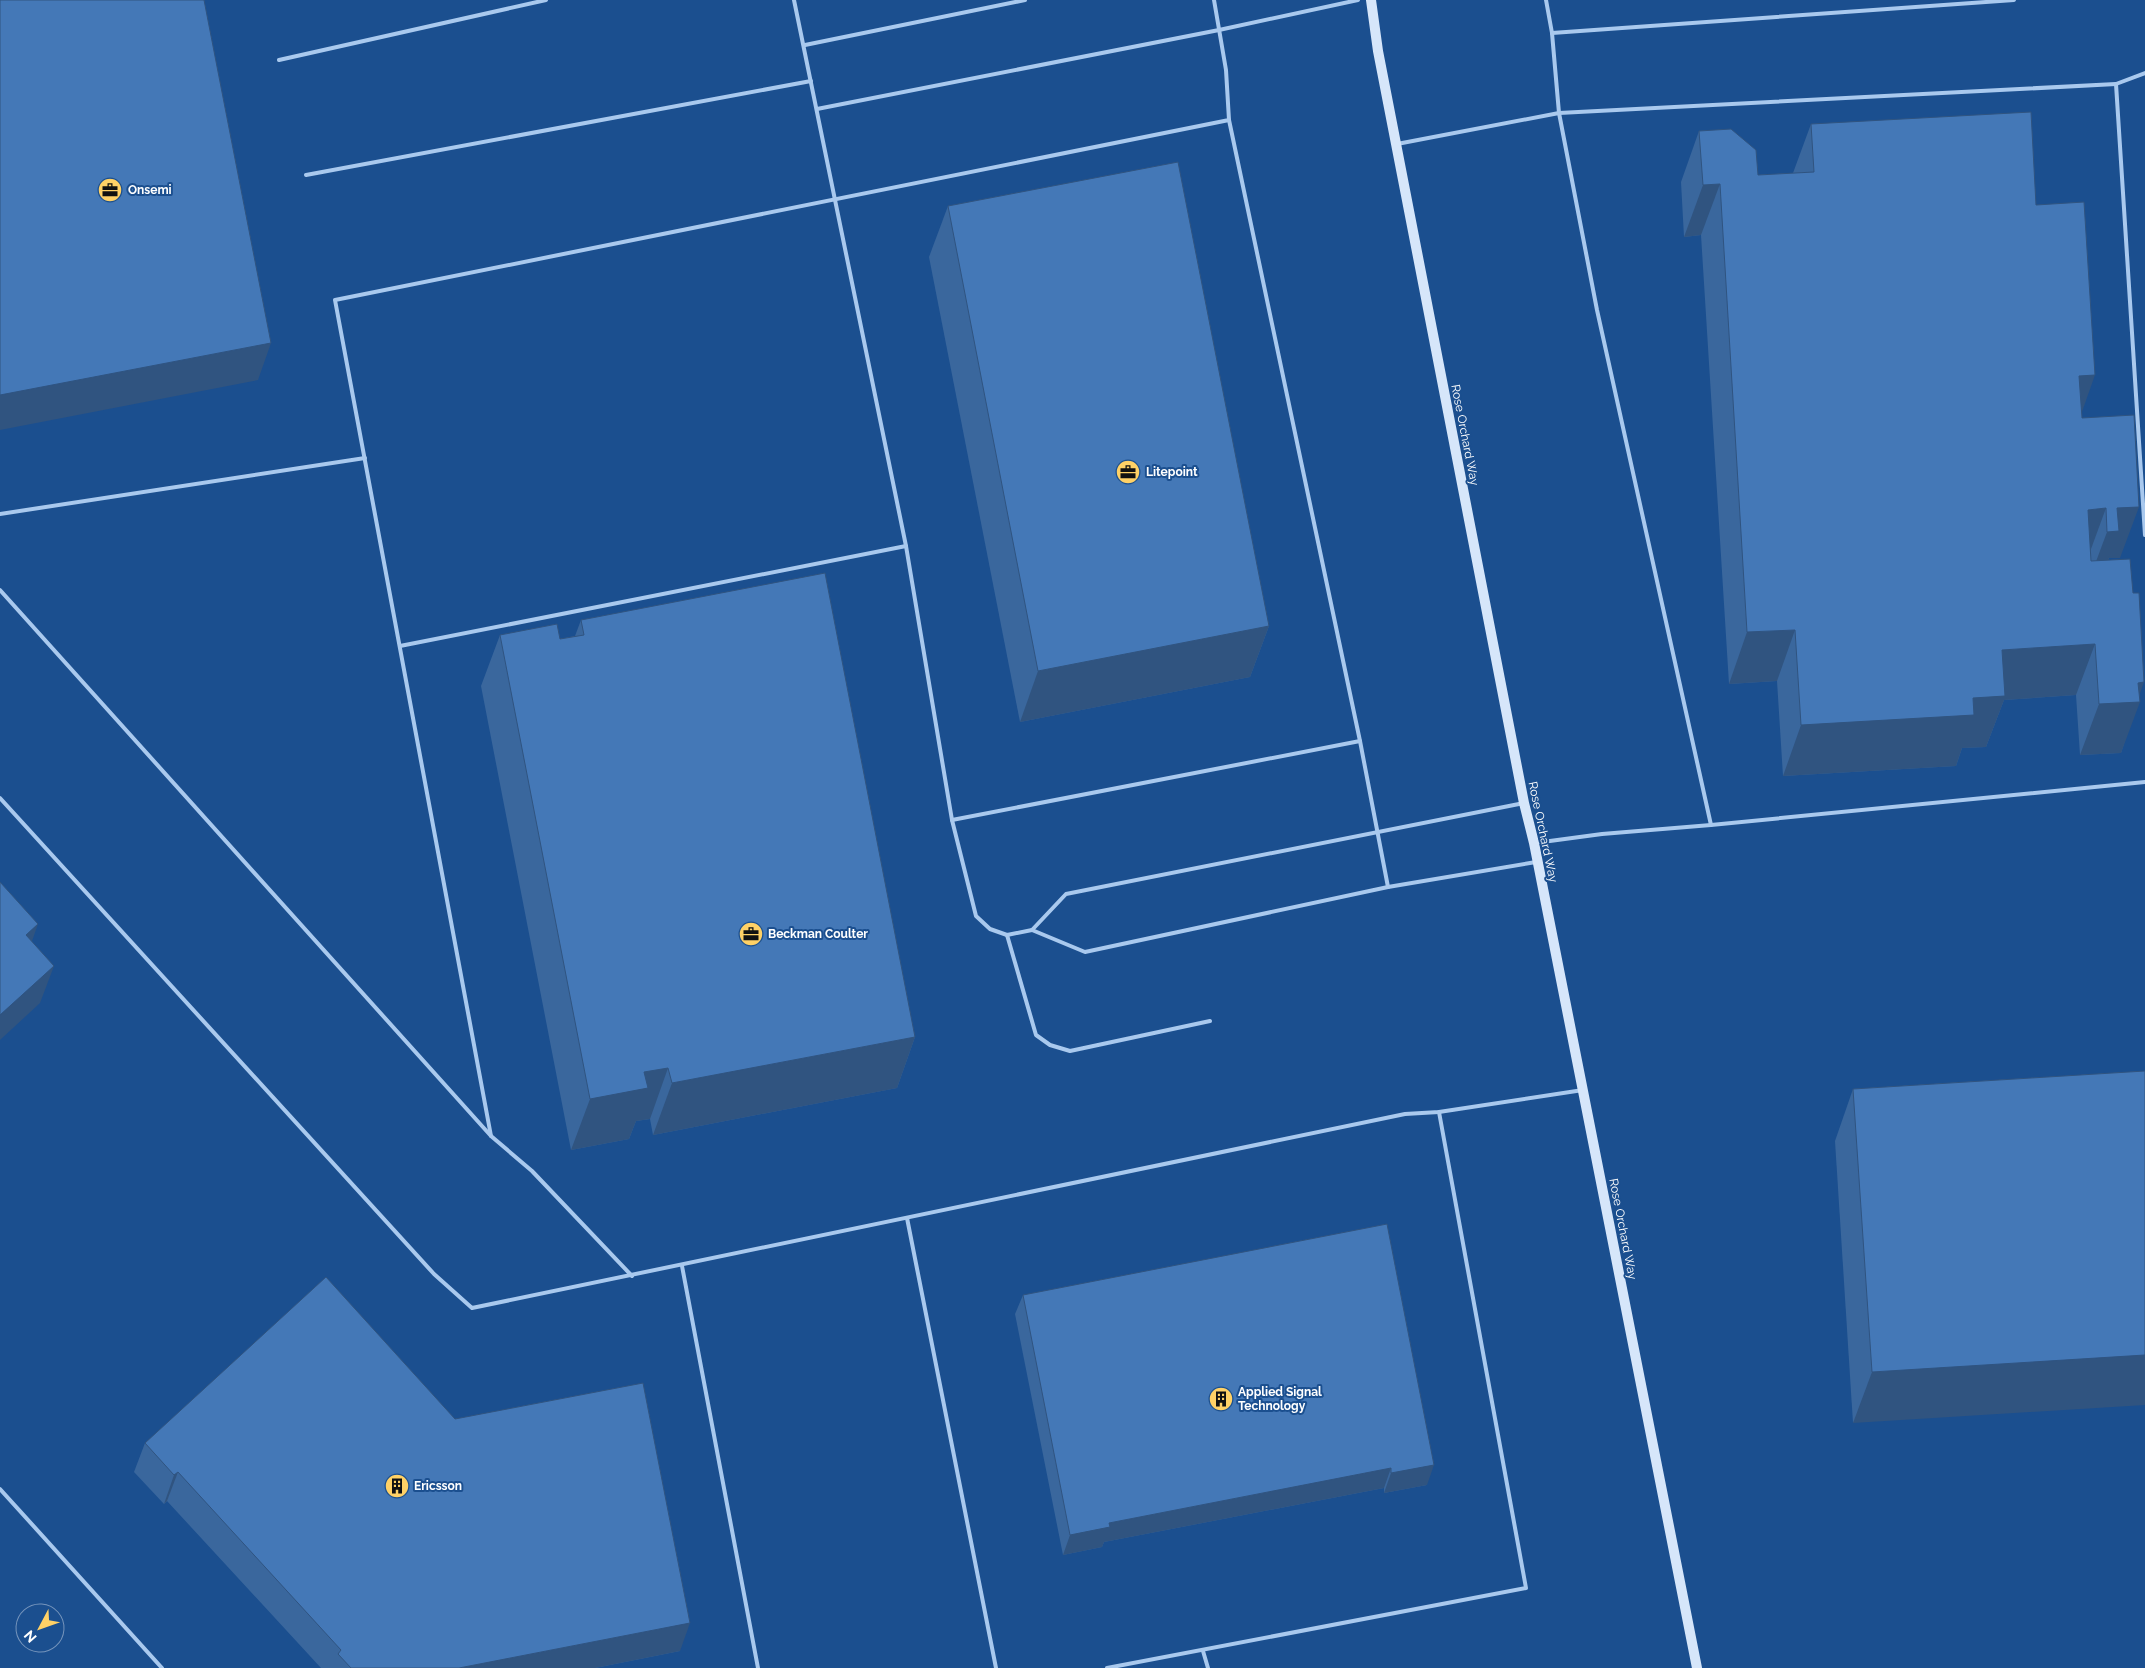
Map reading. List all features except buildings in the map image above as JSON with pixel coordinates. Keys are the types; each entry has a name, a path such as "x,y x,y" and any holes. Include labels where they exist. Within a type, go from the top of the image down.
{"street":[{"name":"Rose Orchard Way","path":"1371,0 1378,52 1524,803 1534,843 1697,1668"},
{"path":"1688,1668 1695,1657"}],"lane":[{"path":"279,60 546,0"},
{"path":"794,0 805,45 816,109 906,546 952,820 976,916 990,930 1007,935 1032,930 1085,952 1388,887 1537,862"},
{"path":"805,45 1025,0"},
{"path":"1214,0 1226,70 1229,120 1360,741 1388,887"},
{"path":"816,109 1219,30 1358,0"},
{"path":"1546,0 1552,33 1559,113 1597,310 1711,826"},
{"path":"1552,33 2014,0"},
{"path":"1397,144 1559,113 2116,84 2145,72"},
{"path":"306,175 811,81"},
{"path":"2116,84 2145,535"},
{"path":"491,1136 335,300 1229,120"},
{"path":"0,514 365,458"},
{"path":"400,646 906,546"},
{"path":"0,590 491,1136 532,1171 632,1276"},
{"path":"952,820 1360,741"},
{"path":"1534,843 1602,834 1711,826 2145,782"},
{"path":"0,798 434,1274 472,1308 682,1266 1405,1114 1439,1112 1583,1090"},
{"path":"1032,930 1066,894 1524,803"},
{"path":"1007,935 1036,1035 1050,1045 1070,1051 1210,1022"},
{"path":"1107,1668 1526,1588 1439,1112"},
{"path":"906,1218 996,1668"},
{"path":"682,1266 758,1668"},
{"path":"0,1490 162,1668"},
{"path":"1203,1651 1208,1668"}],"place":[{"name":"Onsemi","path":"110,190"},
{"name":"Litepoint","path":"1128,472"},
{"name":"Beckman Coulter","path":"751,934"},
{"name":"Applied Signal Technology","path":"1221,1399"},
{"name":"Ericsson","path":"397,1486"}]}
